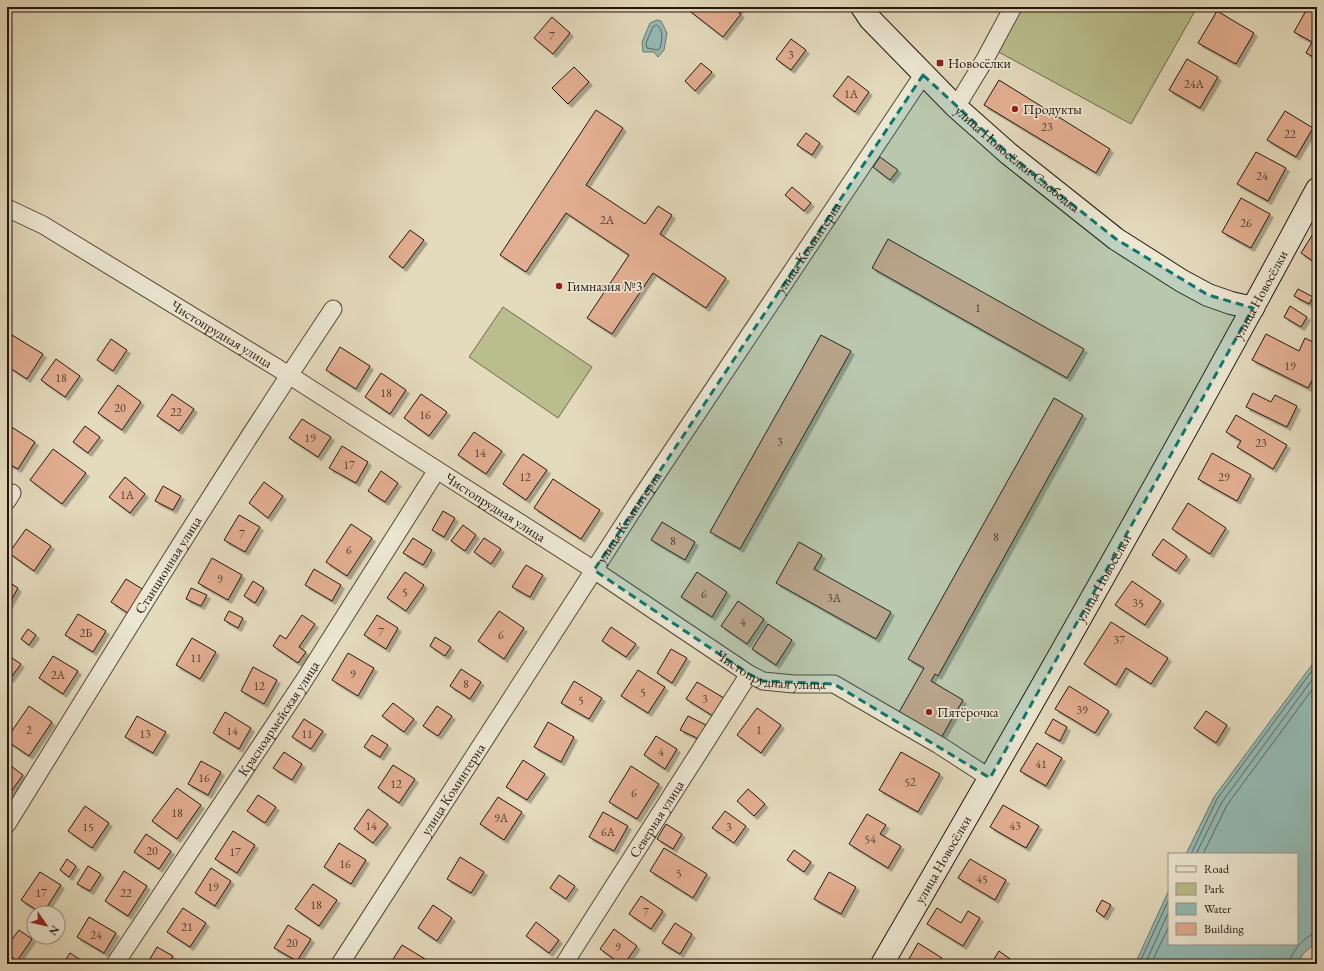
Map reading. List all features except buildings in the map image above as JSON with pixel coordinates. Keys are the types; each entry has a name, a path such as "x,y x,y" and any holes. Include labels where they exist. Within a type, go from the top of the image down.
{"street":[{"name":"улица Новосёлки-Слободка","path":"862,7 870,19 923,75 956,107 1009,154 1116,239 1208,295 1231,303 1253,308"},
{"path":"956,107 984,61 1013,7"},
{"name":"улица Коминтерна","path":"340,964 642,496 923,75"},
{"name":"улица Новосёлки","path":"882,964 990,778 1154,489 1317,189"},
{"name":"Чистопрудная улица","path":"7,208 43,225 288,375 594,570 749,674 763,681 794,684 834,684 939,745 990,778"},
{"name":"Станционная улица","path":"7,824 153,588 288,375 333,309"},
{"name":"Красноармейская улица","path":"116,964 298,688 438,470"},
{"name":"Северная улица","path":"564,964 749,674"}],"highlighted area":[{"path":"923,75 1009,154 1116,239 1208,295 1253,308 990,778 834,684 763,681 749,674 594,570"}],"green space":[{"path":"1018,7 1187,7 1195,11 1131,124 995,50"},
{"path":"503,307 592,367 558,418 469,357"}],"water":[{"path":"657,20 661,21 667,33 664,50 658,57 654,52 643,52 642,42 650,23"},
{"path":"1317,658 1317,941 1303,954 1297,964 1135,964 1168,892 1168,945 1298,945 1298,853 1186,853 1214,797"}],"place":[{"name":"Новосёлки","path":"940,63"},
{"name":"Продукты","path":"1015,109"},
{"name":"Гимназия №3","path":"559,286"},
{"name":"Пятёрочка","path":"929,712"}]}
